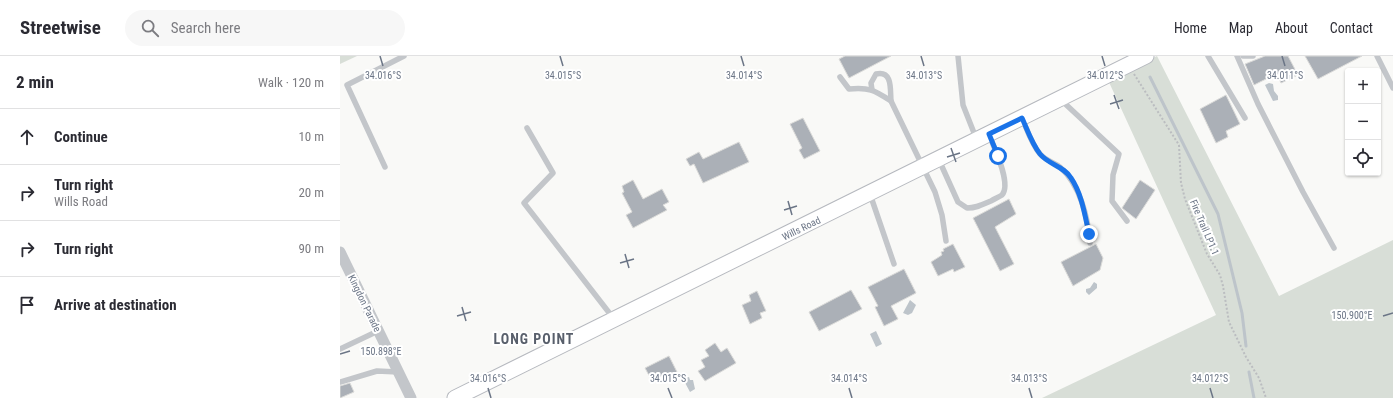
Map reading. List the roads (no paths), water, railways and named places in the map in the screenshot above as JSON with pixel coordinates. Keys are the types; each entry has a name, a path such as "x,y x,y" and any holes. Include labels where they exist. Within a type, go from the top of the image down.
{"street":[{"name":"Wills Road","path":"454,398 870,194 1146,56"},
{"name":"Kingdon Parade","path":"340,252 343,265 411,398"}],"lane":[{"path":"385,167 347,85 404,56"},
{"path":"938,160 958,202 967,208 976,208 993,200 1002,195 1005,189 1004,173 963,105 958,56"},
{"path":"1208,56 1245,118"},
{"path":"1237,56 1258,104 1303,192 1334,248"},
{"path":"1243,56 1253,56"},
{"path":"1377,56 1393,88"},
{"path":"872,90 873,78 876,74 884,75 889,78 891,101 938,201 946,241"},
{"path":"840,77 849,89 866,88 891,101"},
{"path":"1060,99 1119,154 1113,175 1112,201 1127,221"},
{"path":"1022,118 1040,154 1049,162 1059,166 1071,178 1084,209 1090,243"},
{"path":"527,128 553,173 524,203 615,319"},
{"path":"870,194 894,264"},
{"path":"340,349 378,331"},
{"path":"340,382 377,371 398,372"}],"waterway":[{"path":"1150,77 1218,214 1242,313 1246,346"},
{"path":"1249,372 1254,398"}],"district":[{"name":"LONG POINT","path":"534,339"}]}
